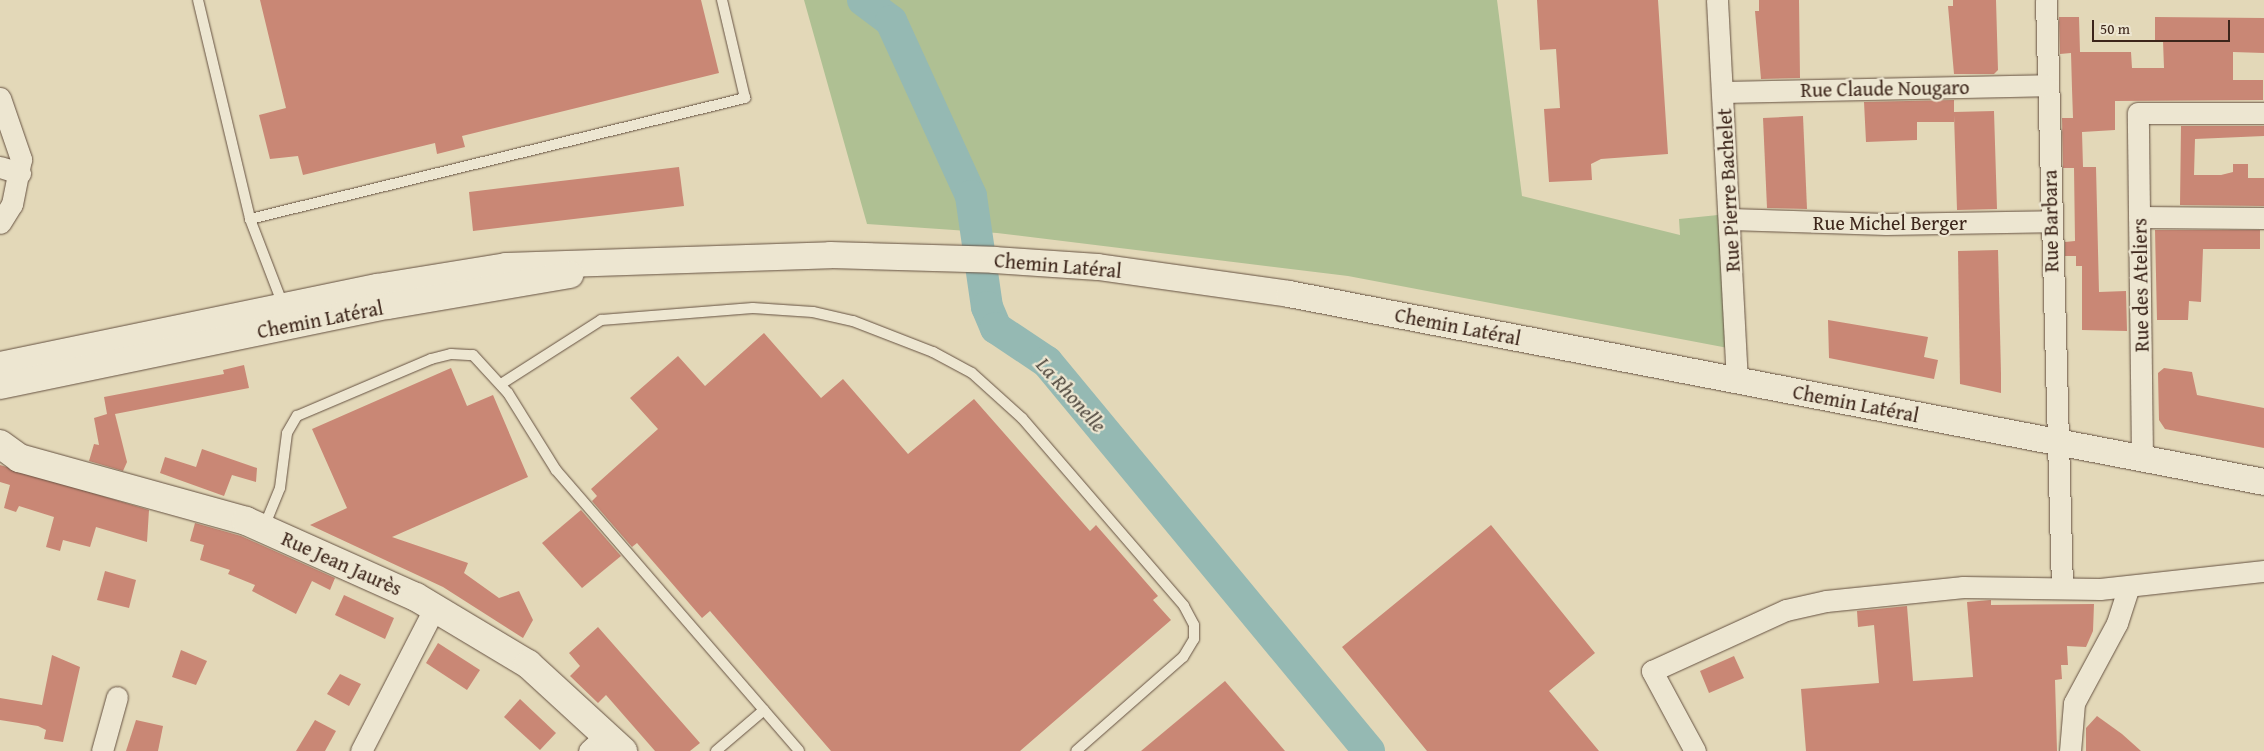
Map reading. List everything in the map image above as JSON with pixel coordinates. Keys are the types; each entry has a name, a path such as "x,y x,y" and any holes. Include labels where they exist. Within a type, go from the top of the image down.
{"main road":[{"name":"Rue Jean Jaurès","path":"6,453 264,528 435,607 528,664 606,746"}],"street":[{"name":"Rue Pierre Bachelet","path":"1717,0 1738,380"},
{"name":"Rue Barbara","path":"2046,0 2055,442 2062,588"},
{"name":"Rue Claude Nougaro","path":"1722,92 2048,85"},
{"path":"0,98 19,145 10,170 12,204 0,223"},
{"name":"Rue des Ateliers","path":"2142,458 2138,113 2264,113"},
{"path":"2139,217 2264,218"},
{"name":"Rue Michel Berger","path":"1730,219 1886,224 2050,221"},
{"name":"Chemin Latéral","path":"0,364 286,316 642,263 830,255 939,257 1098,267 1289,294 2264,482"},
{"name":"Chemin Latéral","path":"0,386 286,316"},
{"path":"1695,751 1652,671 1773,614 1826,601 1963,587 2129,587 2264,571"},
{"path":"2070,751 2074,703 2117,623 2129,587"},
{"path":"360,751 435,607"},
{"path":"102,751 117,697"}],"lane":[{"path":"198,0 250,219 286,316"},
{"path":"250,219 745,98 722,0"},
{"path":"501,384 601,320 754,308 806,311 853,321 933,352 972,373 1022,418 1184,606 1194,625 1189,651 1076,751"},
{"path":"264,528 280,488 290,427 305,410 450,354 473,356 501,384 556,470 800,751"},
{"path":"716,751 764,710"}],"green space":[{"path":"804,0 1497,0 1522,196 1680,235 1679,219 1718,215 1728,348 1348,276 997,233 867,224"}],"building":[{"path":"260,0 701,0 719,73 462,136 465,147 437,154 435,143 303,175 298,156 270,159 259,115 286,108"},
{"path":"1537,0 1658,0 1668,154 1601,159 1591,164 1592,180 1549,182 1544,109 1560,108 1556,49 1540,50"},
{"path":"1759,0 1799,0 1800,78 1761,79 1755,11 1759,11"},
{"path":"1953,0 1996,0 1998,70 1994,74 1954,74 1948,6 1953,6"},
{"path":"2059,17 2079,17 2080,52 2131,52 2132,68 2164,68 2163,41 2155,41 2155,17 2264,18 2264,53 2233,52 2233,80 2263,80 2263,100 2115,101 2115,130 2082,132 2083,167 2096,167 2099,292 2126,291 2127,331 2082,330 2082,266 2076,266 2076,256 2065,256 2065,242 2075,241 2074,168 2063,168 2062,118 2073,118 2071,53 2060,54"},
{"path":"1954,100 1954,112 1994,111 1997,209 1957,210 1954,115 1954,122 1917,122 1917,140 1866,142 1864,102"},
{"path":"1803,116 1807,209 1767,208 1763,118"},
{"path":"2181,126 2264,126 2264,136 2195,139 2194,175 2221,175 2233,172 2233,164 2248,164 2248,178 2264,178 2264,206 2180,205"},
{"path":"679,167 684,206 473,231 469,192"},
{"path":"2155,230 2260,230 2260,249 2203,249 2201,302 2189,301 2188,320 2157,320"},
{"path":"1998,250 2001,393 1960,384 1958,251"},
{"path":"1828,320 1928,337 1924,357 1938,360 1934,379 1829,358"},
{"path":"764,333 821,398 843,379 908,454 974,399 1090,531 1096,525 1158,596 1153,600 1171,620 1020,751 831,751 710,611 702,618 637,543 632,547 592,501 597,496 591,489 658,429 630,398 678,356 705,386"},
{"path":"244,365 249,388 115,414 127,462 123,471 89,461 94,444 99,445 94,418 107,414 104,397 224,374 223,370"},
{"path":"451,368 467,406 493,395 528,477 392,537 468,563 464,573 499,598 519,591 533,620 523,638 443,587 310,525 347,508 312,429"},
{"path":"2164,368 2192,372 2197,395 2264,408 2264,448 2165,429 2159,420 2158,373"},
{"path":"202,449 257,468 256,482 232,475 224,496 160,473 165,457 196,467"},
{"path":"0,465 149,510 147,542 96,527 90,547 63,540 60,551 46,547 54,517 19,506 16,512 4,508 10,485 0,482"},
{"path":"581,510 621,556 582,588 542,543"},
{"path":"195,523 241,536 335,578 330,590 312,581 296,614 252,591 255,585 228,574 230,570 200,560 204,545 190,541"},
{"path":"1491,525 1595,653 1549,691 1599,751 1427,751 1342,647"},
{"path":"105,571 136,580 129,608 97,600"},
{"path":"344,595 394,618 385,639 335,615"},
{"path":"1991,600 1991,605 2094,604 2093,631 2086,647 2067,646 2068,665 2061,665 2062,679 2055,680 2057,751 1806,751 1801,689 1879,683 1874,625 1858,627 1857,611 1907,606 1913,681 1973,677 1967,602"},
{"path":"598,627 700,743 690,751 655,751 606,695 598,703 570,676 580,666 569,653"},
{"path":"438,643 480,670 467,690 426,663"},
{"path":"181,650 207,661 196,685 172,677"},
{"path":"52,655 80,667 63,742 44,739 46,730 38,726 0,720 0,698 42,705"},
{"path":"1734,656 1744,678 1709,693 1700,671"},
{"path":"340,674 361,684 349,706 327,694"},
{"path":"1225,681 1285,751 1141,751"},
{"path":"520,699 556,733 540,750 504,717"},
{"path":"2097,716 2141,751 2086,751 2086,728"},
{"path":"136,720 163,726 158,751 126,751"},
{"path":"315,720 336,731 325,751 296,751"}],"waterway":[{"name":"La Rhonelle","path":"863,0 891,21 971,196 987,307 996,328 1047,362 1369,751"}]}
